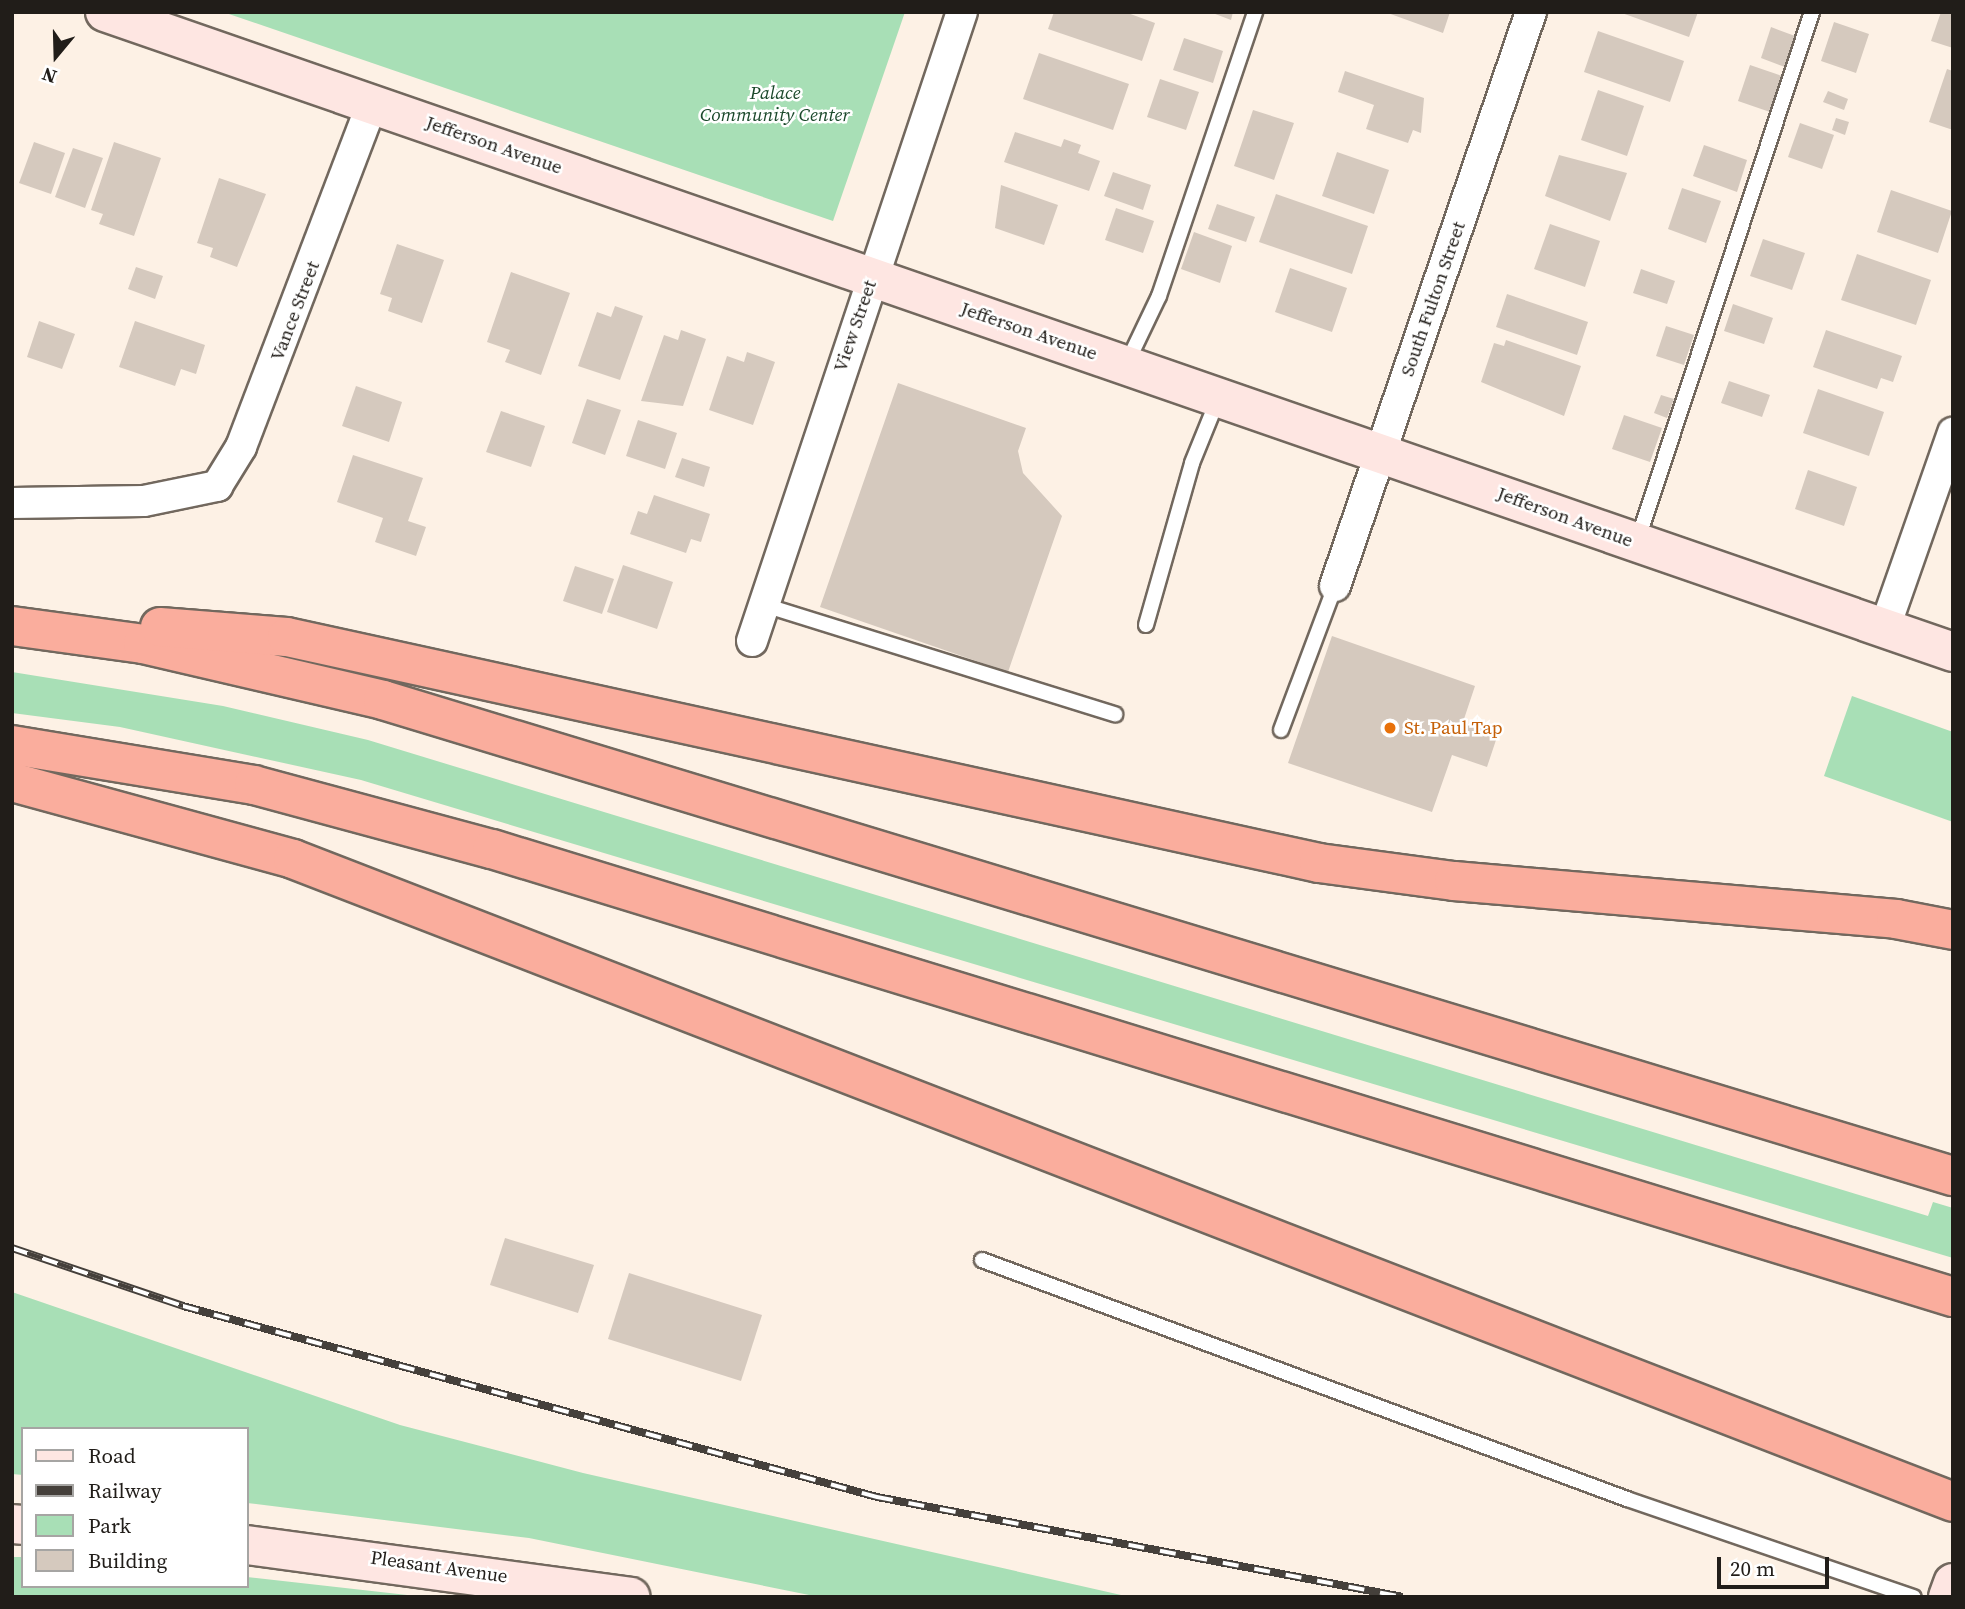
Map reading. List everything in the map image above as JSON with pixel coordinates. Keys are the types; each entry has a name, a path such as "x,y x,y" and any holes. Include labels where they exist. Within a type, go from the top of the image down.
{"highway":[{"path":"12,620 287,637 1319,863 1454,881 1896,919 1953,930"},
{"path":"12,626 143,644 383,700 1953,1176"},
{"path":"12,745 254,785 492,849 1947,1296"},
{"path":"12,782 293,859 1953,1502"}],"street":[{"name":"Jefferson Avenue","path":"106,12 1380,451 1953,652"},
{"name":"View Street","path":"752,641 962,12"},
{"name":"South Fulton Street","path":"1335,586 1531,12"},
{"name":"Vance Street","path":"12,503 144,501 217,486 242,447 372,104"},
{"path":"1885,628 1953,433"},
{"name":"Pleasant Avenue","path":"248,1545 631,1597"},
{"path":"1948,1597 1953,1583"}],"lane":[{"path":"1126,364 1159,296 1255,12"},
{"path":"1637,543 1812,12"},
{"path":"1146,625 1192,463 1219,396"},
{"path":"1281,730 1335,586"},
{"path":"764,605 1115,714"},
{"path":"982,1260 1627,1499 1914,1597"}],"green space":[{"name":"Palace Community Center","path":"223,12 905,12 833,221"},
{"path":"12,672 223,706 368,740 1928,1216 1933,1202 1953,1208 1953,1258 361,780 120,727 12,713"},
{"path":"1852,696 1953,732 1953,822 1824,776"},
{"path":"12,1292 400,1425 583,1473 1130,1597 819,1597 529,1538 248,1503 248,1427 21,1427 21,1475 12,1474"},
{"path":"12,1557 21,1557 21,1588 248,1588 248,1577 425,1597 12,1597"}],"building":[{"path":"1054,12 1125,12 1155,23 1142,61 1048,29"},
{"path":"1210,12 1233,12 1231,20"},
{"path":"1385,12 1450,12 1443,33"},
{"path":"1619,12 1698,12 1689,37"},
{"path":"1941,12 1953,12 1953,48 1931,41"},
{"path":"1834,22 1869,34 1856,73 1821,61"},
{"path":"1771,27 1795,36 1785,67 1761,58"},
{"path":"1598,31 1684,61 1670,102 1584,72"},
{"path":"1184,38 1223,51 1213,83 1173,70"},
{"path":"1039,53 1129,84 1113,130 1023,99"},
{"path":"1750,65 1782,76 1770,112 1738,101"},
{"path":"1947,69 1953,71 1953,130 1929,122"},
{"path":"1345,71 1424,98 1421,133 1413,130 1408,143 1366,129 1374,105 1338,92"},
{"path":"1160,79 1199,92 1186,130 1147,117"},
{"path":"1598,90 1644,106 1627,156 1581,140"},
{"path":"1828,91 1848,99 1844,110 1823,102"},
{"path":"1253,110 1294,123 1274,180 1234,166"},
{"path":"1836,118 1849,122 1845,135 1832,130"},
{"path":"1800,123 1834,135 1822,169 1788,157"},
{"path":"1015,132 1061,147 1064,139 1081,145 1078,153 1100,161 1089,191 1004,162"},
{"path":"34,142 65,153 51,194 19,183"},
{"path":"114,142 161,158 134,236 99,224 103,214 91,210"},
{"path":"1704,145 1747,160 1737,192 1693,176"},
{"path":"73,148 103,158 85,208 55,197"},
{"path":"1337,152 1389,170 1374,214 1322,196"},
{"path":"1559,155 1627,173 1610,221 1545,196"},
{"path":"1113,172 1151,185 1143,210 1104,196"},
{"path":"219,178 266,194 237,267 210,257 213,248 197,243"},
{"path":"1001,185 1058,205 1044,245 995,228"},
{"path":"1682,188 1721,201 1706,243 1668,229"},
{"path":"1891,190 1952,211 1938,253 1877,232"},
{"path":"1276,194 1368,226 1352,274 1259,242"},
{"path":"1217,204 1255,217 1246,242 1208,229"},
{"path":"1116,208 1154,221 1143,253 1105,240"},
{"path":"1550,224 1600,241 1585,287 1534,269"},
{"path":"1194,232 1232,246 1220,283 1181,269"},
{"path":"1763,239 1805,253 1792,290 1750,276"},
{"path":"397,244 444,260 422,323 388,311 392,298 380,294"},
{"path":"1857,254 1931,280 1916,325 1841,300"},
{"path":"136,267 163,276 155,299 128,289"},
{"path":"1290,268 1347,288 1332,332 1275,312"},
{"path":"1641,269 1675,281 1667,304 1633,293"},
{"path":"511,272 570,293 541,375 505,362 510,350 487,342"},
{"path":"1507,294 1588,322 1577,355 1496,327"},
{"path":"1733,304 1773,318 1764,344 1724,331"},
{"path":"615,306 643,316 620,380 578,366 597,312 611,317"},
{"path":"39,321 75,334 62,369 27,357"},
{"path":"135,321 205,345 196,374 181,369 175,386 119,367"},
{"path":"1666,326 1694,335 1684,365 1656,356"},
{"path":"681,330 706,339 683,406 641,401 664,335 678,340"},
{"path":"1826,330 1902,356 1893,382 1881,378 1877,389 1813,367"},
{"path":"1506,340 1581,366 1564,416 1481,382 1494,343 1504,346"},
{"path":"747,352 775,362 753,425 709,410 727,356 744,362"},
{"path":"1729,381 1770,395 1762,417 1721,403"},
{"path":"898,383 1026,428 1018,451 1023,473 1062,516 1008,672 820,607"},
{"path":"356,386 402,402 389,442 342,426"},
{"path":"1818,389 1884,412 1869,456 1803,433"},
{"path":"1661,395 1674,399 1667,418 1654,413"},
{"path":"587,399 621,410 605,455 572,443"},
{"path":"501,411 545,426 531,467 486,452"},
{"path":"1624,415 1662,428 1650,462 1612,449"},
{"path":"638,420 677,433 665,469 626,456"},
{"path":"353,455 423,478 408,521 426,527 416,556 375,542 383,518 337,502"},
{"path":"682,458 710,467 704,487 675,477"},
{"path":"1808,470 1857,487 1844,526 1795,509"},
{"path":"654,495 710,514 701,542 691,539 686,553 630,534 638,511 647,514"},
{"path":"623,565 673,582 657,629 607,612"},
{"path":"575,566 614,579 602,614 563,601"},
{"name":"St. Paul Tap","path":"1332,636 1475,686 1463,722 1498,734 1487,767 1452,755 1432,812 1288,763"},
{"path":"505,1238 594,1265 578,1313 490,1285"},
{"path":"629,1273 762,1315 741,1381 608,1339"}],"railway":[{"path":"12,1248 183,1306 877,1497 1403,1597"}],"place":[{"name":"St. Paul Tap","path":"1390,728"}]}
